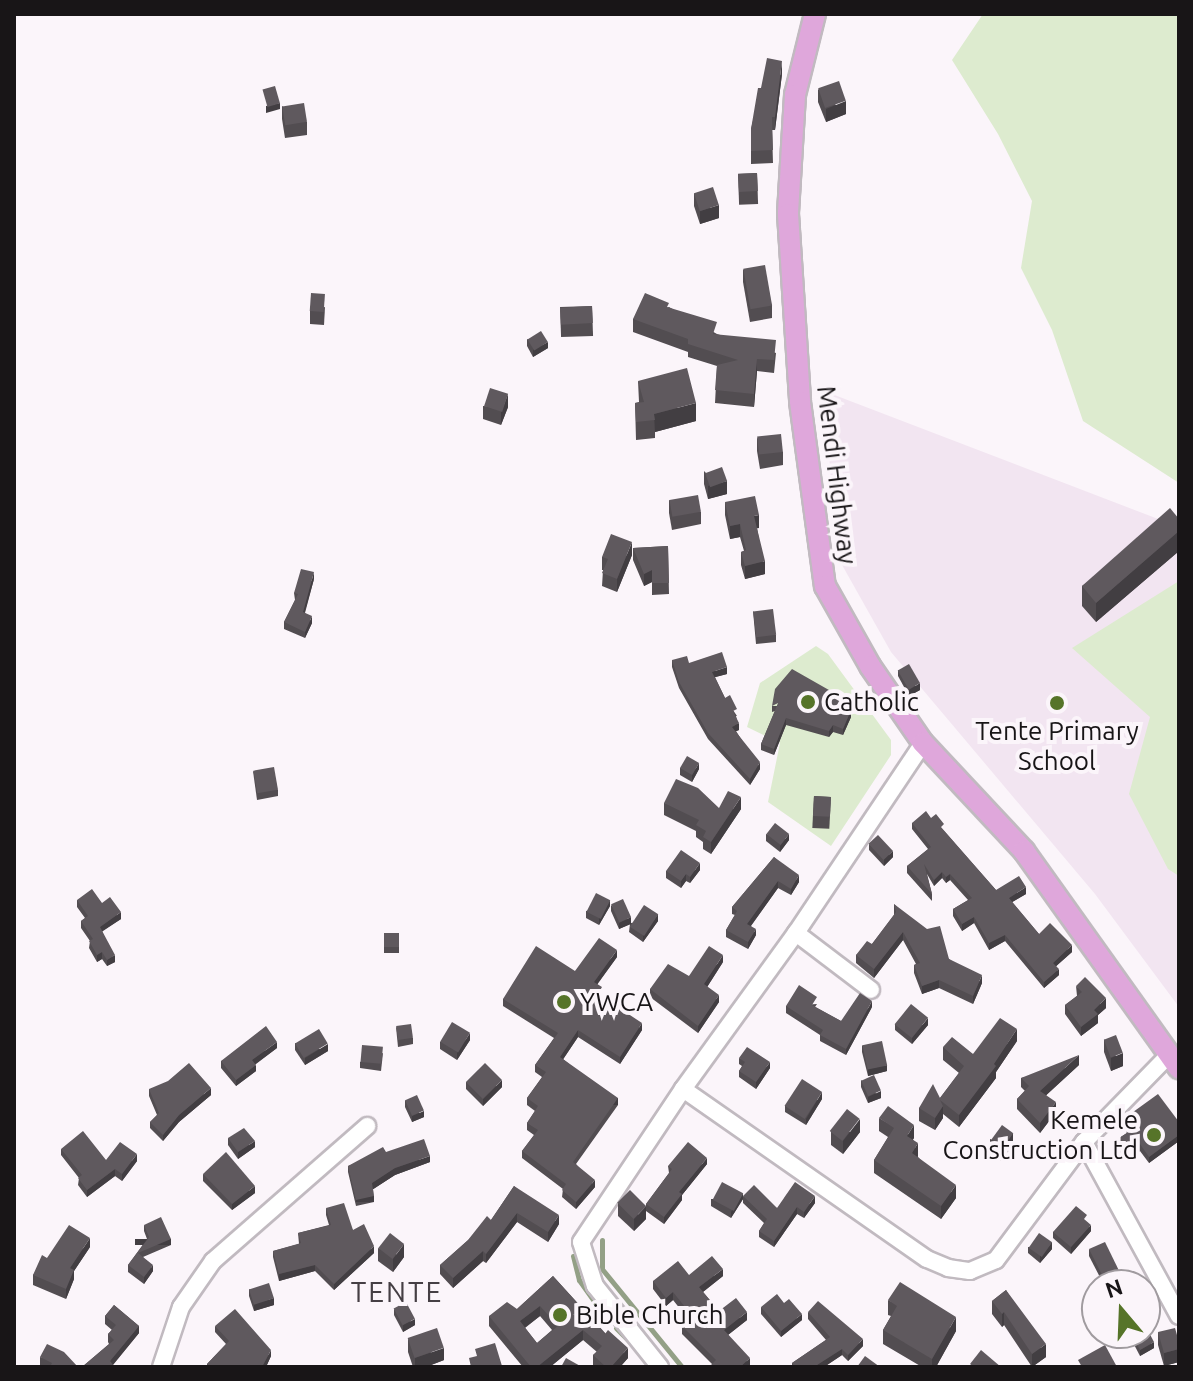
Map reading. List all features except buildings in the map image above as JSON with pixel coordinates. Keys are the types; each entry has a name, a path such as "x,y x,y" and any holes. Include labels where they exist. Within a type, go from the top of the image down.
{"main road":[{"name":"Mendi Highway","path":"815,14 795,95 788,214 800,402 825,586 870,666 923,743 1024,851 1174,1061"}],"street":[{"path":"660,1367 595,1286 581,1242 683,1089 796,933 923,743"},
{"path":"796,933 871,990"},
{"path":"683,1089 884,1231 948,1268 970,1271 996,1260 1084,1142 1174,1061"},
{"path":"161,1367 181,1307 213,1261 367,1126"},
{"path":"1084,1142 1179,1316"}],"shaded area":[{"name":"Tente Primary School","path":"824,391 1179,527 1179,1007 1095,894 891,652 837,556"}],"green space":[{"path":"983,14 1179,14 1179,483 1083,421 1052,330 1021,268 1032,201 998,134 952,60"},
{"path":"1179,581 1179,876 1168,869 1129,794 1150,717 1072,648"},
{"path":"816,646 828,654 891,740 891,755 831,846 768,802 780,743 747,727 760,683"}],"waterway":[{"path":"602,1240 602,1269 682,1367"},
{"path":"573,1256 579,1280 604,1315"},
{"path":"616,1328 632,1344"}],"place":[{"name":"Catholic","path":"808,702"},
{"name":"Tente Primary School","path":"1057,703"},
{"name":"YWCA","path":"564,1002"},
{"name":"Kemele Construction Ltd","path":"1154,1135"},
{"name":"Bible Church","path":"560,1315"}],"district":[{"name":"TENTE","path":"397,1292"}]}
